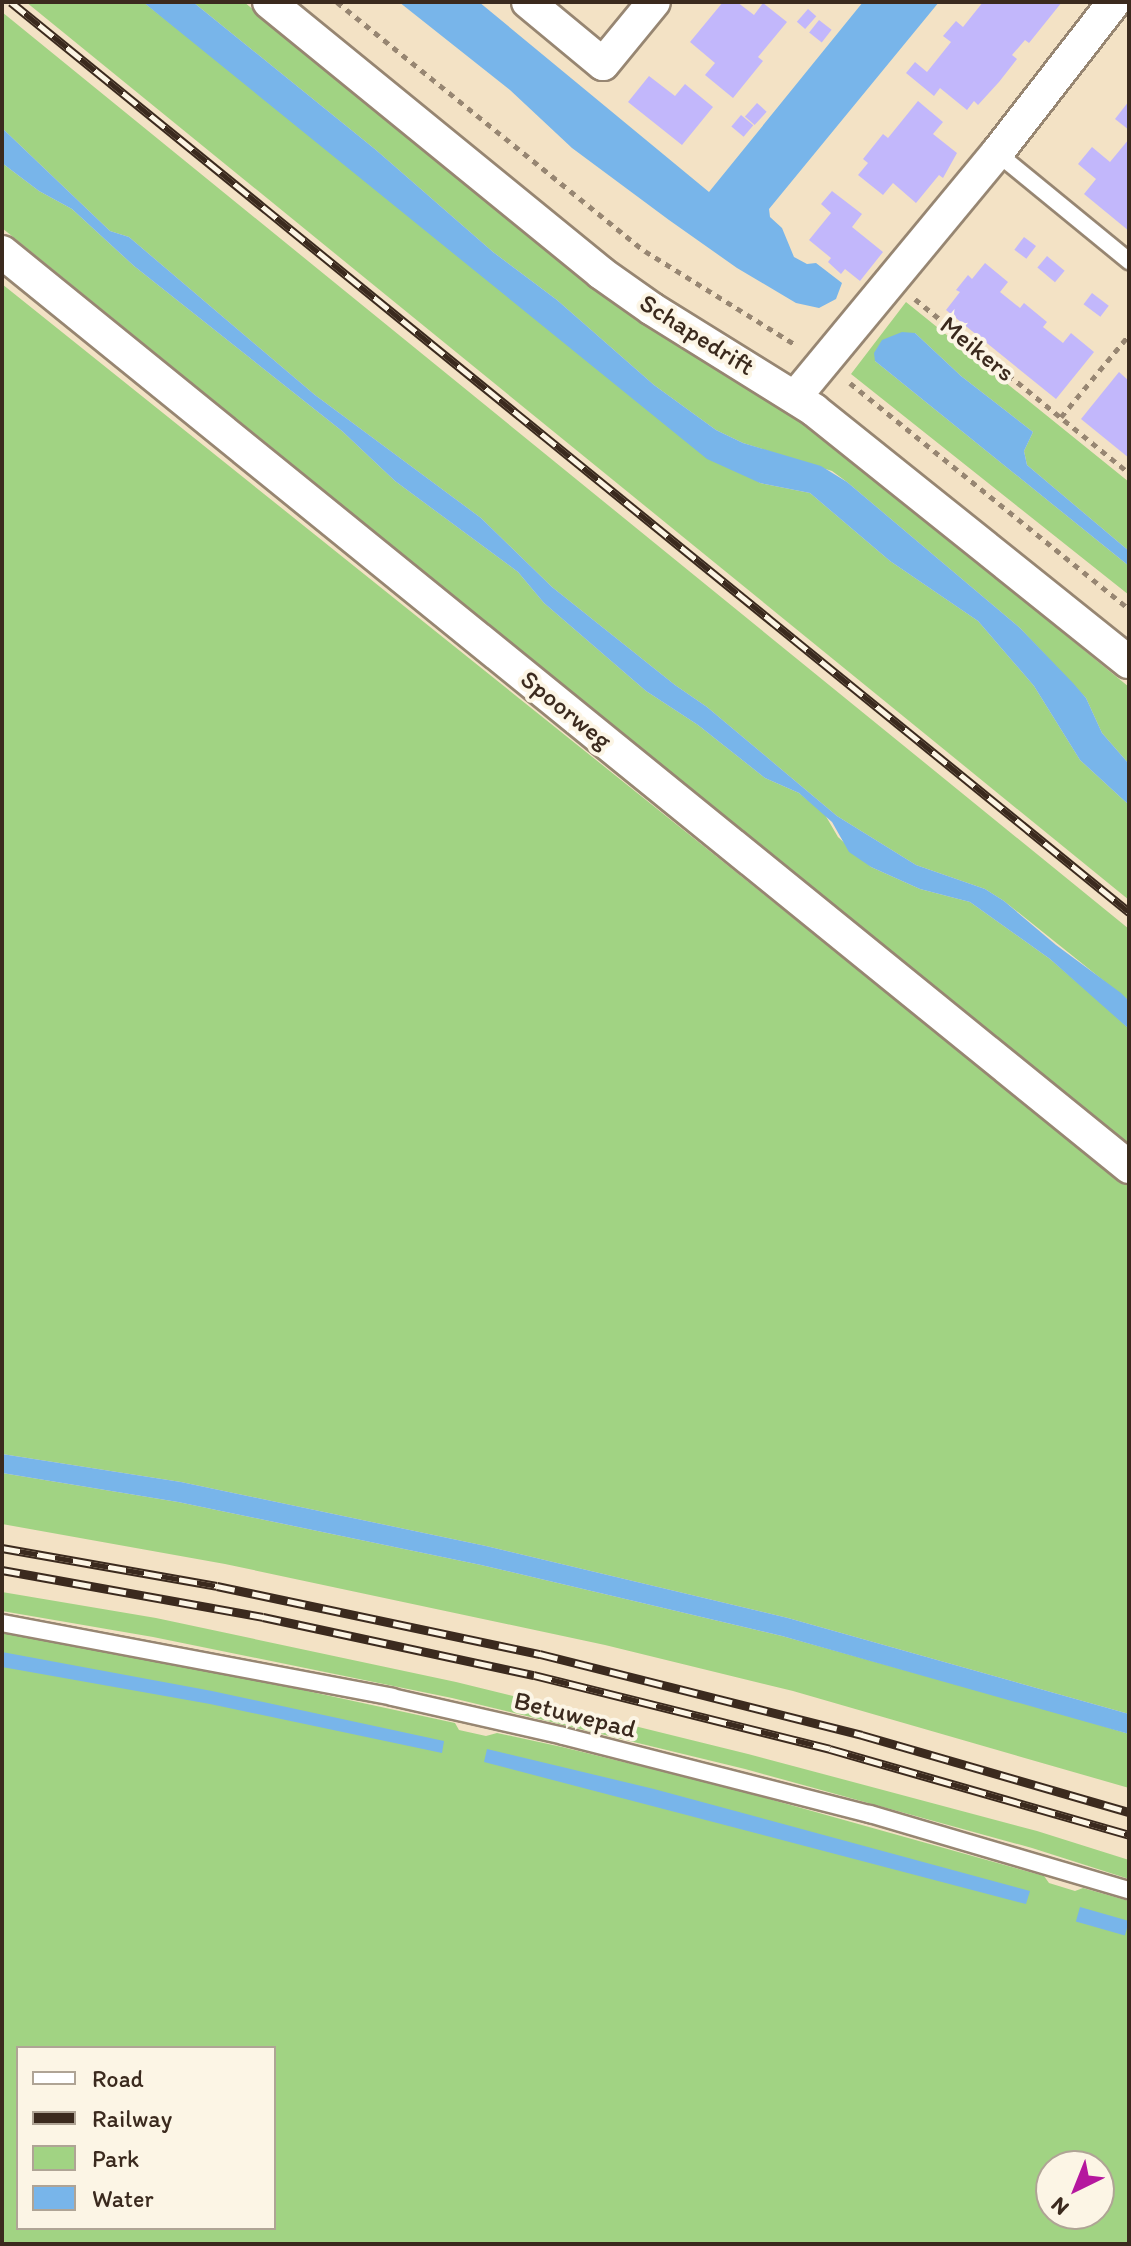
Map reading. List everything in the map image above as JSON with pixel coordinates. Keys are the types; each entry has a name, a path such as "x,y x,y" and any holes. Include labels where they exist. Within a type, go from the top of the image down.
{"street":[{"name":"Schapedrift","path":"269,2 601,273 652,309 795,397 1129,662"},
{"path":"528,2 603,64 654,2"},
{"path":"795,397 997,153 1114,2"},
{"name":"Spoorweg","path":"2,252 1129,1167"}],"lane":[{"path":"997,153 1129,261"},
{"name":"Betuwepad","path":"2,1623 392,1697 563,1736 870,1814 1129,1890"}],"path":[{"name":"Schapedrift","path":"337,2 645,251 821,362 1129,609"},
{"name":"Meikers","path":"892,280 1129,473"},
{"path":"1061,417 1129,335"}],"green space":[{"path":"26,2 143,2 760,483 810,493 890,561 978,621 1034,686 1080,760 1129,805 1129,900"},
{"path":"193,2 244,2 582,279 670,341 778,405 852,460 1129,687 1129,764 1102,733 1086,698 1020,628 847,482 832,471 743,443 716,430 654,385 557,300 493,252 376,150"},
{"path":"2,12 1129,929 1129,1001 1004,901 985,889 916,865 837,816 707,707 552,587 481,518 315,395 129,237 110,231 2,128"},
{"path":"2,163 39,191 72,209 134,266 342,431 395,481 518,572 544,603 646,691 698,725 765,778 799,793 824,813 838,837 871,867 920,889 970,902 1050,959 1108,1009 1129,1029 1129,1145 2,228"},
{"path":"2,284 1129,1187 1129,1714 788,1618 486,1546 181,1482 2,1454"},
{"path":"906,302 1129,482 1129,551 1027,465 1024,451 1033,432 961,376 915,333 875,361 1129,566 1129,595 851,374"},
{"path":"2,1473 178,1502 481,1565 782,1636 1077,1718 1129,1734 1129,1788 793,1691 605,1645 225,1564 2,1524"},
{"path":"2,1592 156,1618 456,1682 748,1754 1037,1831 1129,1860 1129,1879 1032,1848 745,1769 452,1698 153,1637 2,1611"},
{"path":"2,1633 243,1677 455,1723 459,1730 486,1736 497,1733 562,1747 730,1788 1044,1876 1049,1883 1075,1891 1083,1888 1129,1901 1129,2244 2,2244"}],"water":[{"path":"143,2 193,2 376,150 493,252 557,300 654,385 716,430 743,443 821,466 847,482 1020,628 1073,683 1086,698 1102,733 1129,764 1129,805 1080,760 1034,686 978,621 890,561 810,493 760,483 707,459"},
{"path":"399,2 479,2 709,192 863,2 939,2 769,209 770,217 782,228 794,257 807,264 816,263 842,283 836,299 819,308 796,303 737,268 669,220 572,148 510,90"},
{"path":"2,128 110,231 129,237 315,395 481,518 552,587 707,707 837,816 916,865 985,889 1121,993 1129,1001 1129,1029 1050,959 970,902 920,889 871,867 849,852 832,822 799,793 765,778 698,725 646,691 544,603 518,572 395,481 342,431 134,266 72,209 39,191 2,163"},
{"path":"902,332 915,333 961,376 1033,432 1024,451 1027,465 1129,551 1129,566 875,361 874,353 882,340"},
{"path":"2,1454 181,1482 486,1546 788,1618 1129,1714 1129,1734 782,1636 481,1565 178,1502 2,1473"},
{"path":"2,1652 212,1691 444,1741 442,1753 210,1704 2,1667"},
{"path":"487,1749 654,1789 1030,1891 1026,1904 484,1762"},
{"path":"1080,1907 1129,1921 1125,1935 1076,1921"}],"building":[{"path":"723,2 737,2 754,15 763,3 787,22 758,57 763,61 733,98 705,75 715,63 690,42"},
{"path":"983,2 1062,2 1029,43 1025,40 1012,55 1017,59 999,82 978,105 974,101 967,110 940,88 934,96 906,73 915,62 927,72 951,42 943,36 956,21 963,27"},
{"path":"808,9 816,16 805,29 797,22"},
{"path":"819,20 832,30 822,42 809,33"},
{"path":"649,76 675,96 685,84 713,107 682,145 628,102"},
{"path":"918,101 943,122 933,134 957,153 943,178 939,175 916,203 893,183 883,195 858,175 868,163 863,159 883,134 888,138"},
{"path":"1129,101 1129,130 1115,119"},
{"path":"757,103 767,112 755,125 745,116"},
{"path":"741,115 753,125 744,137 731,126"},
{"path":"1129,139 1129,231 1084,194 1096,179 1078,164 1092,147 1110,162"},
{"path":"832,191 862,214 852,227 883,252 860,281 845,269 841,274 828,262 831,258 809,240 831,213 821,204"},
{"path":"1024,237 1036,246 1026,259 1014,250"},
{"path":"1047,256 1065,271 1055,282 1037,267"},
{"path":"985,263 1008,282 1000,292 1020,308 1024,303 1047,322 1043,327 1063,343 1071,333 1094,352 1056,399 946,310 968,275 972,279"},
{"path":"1092,293 1109,306 1100,317 1084,304"},
{"path":"1119,372 1129,381 1129,458 1081,419"}],"railway":[{"path":"11,2 1129,912"},
{"path":"2,1548 217,1586 540,1654 862,1735 1129,1812"},
{"path":"2,1570 263,1617 534,1675 830,1749 1129,1835"}]}
